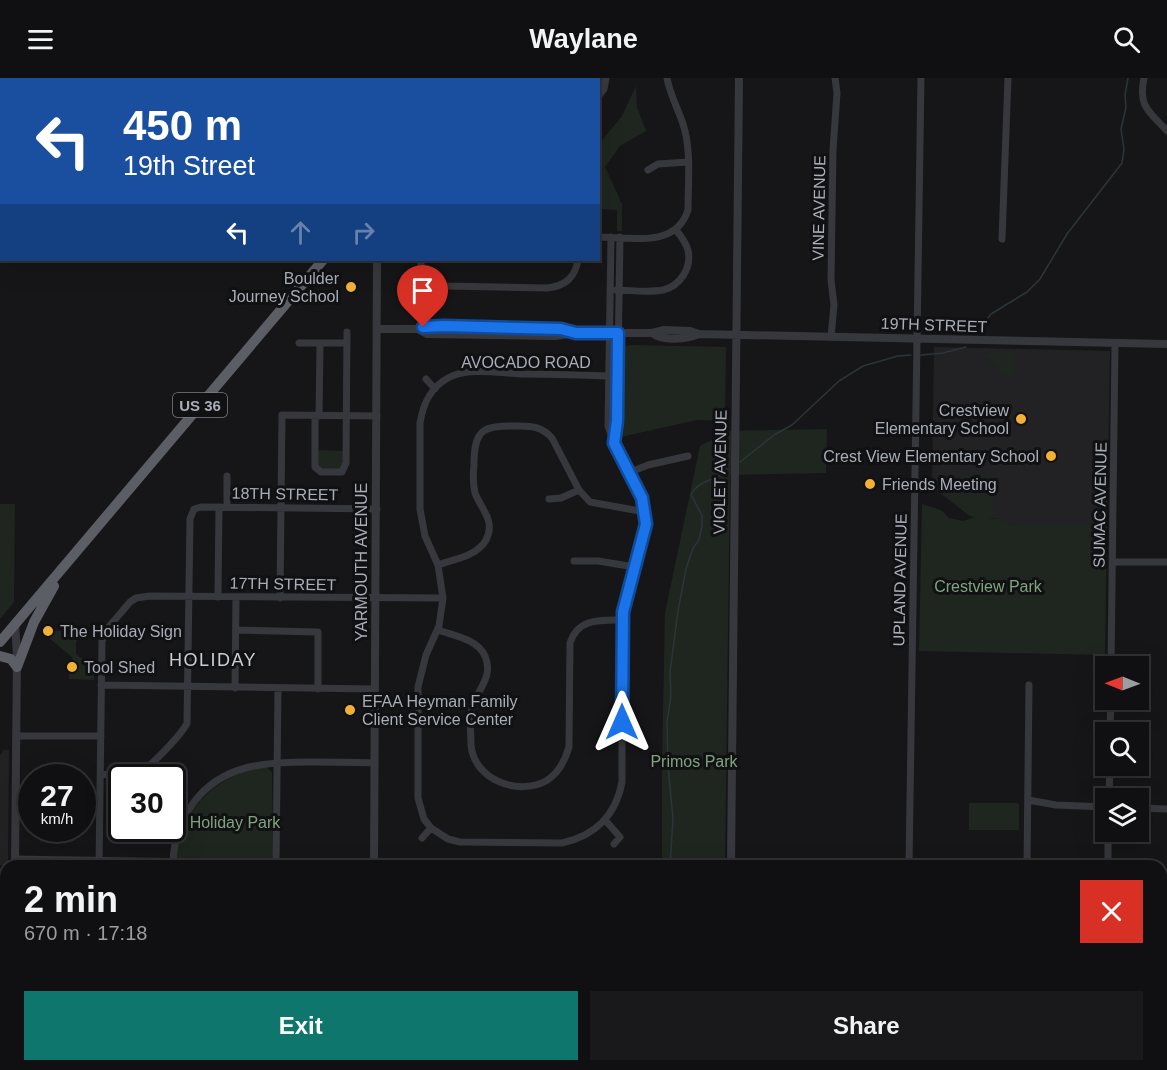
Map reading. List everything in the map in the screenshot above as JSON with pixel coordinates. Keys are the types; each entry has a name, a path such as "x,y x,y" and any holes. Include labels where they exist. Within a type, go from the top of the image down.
{"highway":[{"name":"US 36","path":"0,642 322,261"},
{"path":"17,667 34,622 64,567"},
{"path":"0,656 11,659 17,667"}],"street":[{"path":"600,94 604,89 606,78"},
{"path":"600,237 663,237 676,230 686,218 688,162 685,130 670,93 667,78"},
{"name":"VIOLET AVENUE","path":"731,860 739,78"},
{"name":"VINE AVENUE","path":"831,338 834,305 831,280 833,150 837,93 835,78"},
{"name":"UPLAND AVENUE","path":"909,860 921,78"},
{"path":"1002,239 1008,78"},
{"path":"1144,78 1142,92 1144,105 1167,131"},
{"path":"648,170 658,164 688,162"},
{"path":"610,290 662,290 682,282 687,267 688,250 676,230"},
{"name":"AVOCADO ROAD","path":"611,237 610,290 618,376 614,443"},
{"name":"AVOCADO ROAD","path":"431,828 448,839 460,842 562,843 584,836 605,820 616,804 622,782 622,620 645,528 642,498 628,473 608,426 608,376 619,290 620,237"},
{"name":"YARMOUTH AVENUE","path":"374,860 378,261"},
{"path":"420,261 427,279 441,285 547,288 571,282 578,261"},
{"name":"19TH STREET","path":"377,328 418,329 427,334 550,336 576,333 652,333 659,338 687,338 699,334 966,342 1167,344"},
{"path":"320,343 315,467 321,472 342,472 346,467 347,332"},
{"path":"299,343 347,344"},
{"name":"SUMAC AVENUE","path":"1111,656 1115,344"},
{"name":"AVOCADO ROAD","path":"435,389 446,379 468,372 618,376"},
{"path":"422,838 431,828 424,819 418,798 418,687 426,655 438,630 443,598 438,565 429,551 420,509 420,423 426,401 435,389 426,379"},
{"path":"280,598 282,415 377,417"},
{"path":"438,565 472,554 481,548 489,532 488,516 478,499 473,481 474,447 480,434 494,426 530,426 546,431 584,498 596,504 645,512"},
{"path":"628,473 648,465 688,456"},
{"path":"218,597 223,507 228,476"},
{"path":"549,499 561,498 579,490"},
{"name":"18TH STREET","path":"189,597 190,519 194,509 198,507 377,509"},
{"path":"574,561 598,561 635,567"},
{"path":"1113,562 1167,562"},
{"name":"17TH STREET","path":"100,860 103,636 129,603 145,596 443,598"},
{"path":"100,774 133,775 148,767 185,727 188,717 189,687 189,597"},
{"path":"235,688 236,597"},
{"path":"438,630 471,641 484,654 487,664 486,680 471,715 471,748 478,765 500,783 530,786 539,784 555,774 567,756 572,636 576,630 588,622 622,620"},
{"path":"15,623 17,667 15,860"},
{"path":"236,630 318,632 318,689"},
{"path":"101,685 375,689"},
{"path":"1027,860 1029,685"},
{"path":"276,860 278,688"},
{"path":"16,736 101,736"},
{"path":"173,860 174,843 180,825 193,803 221,777 251,765 277,762 375,763"},
{"path":"1028,800 1056,805 1095,807"},
{"path":"1149,808 1167,809"},
{"path":"605,820 620,837 614,844"},
{"path":"1108,842 1108,860"}],"shaded area":[{"name":"Crestview Elementary School","path":"934,347 1110,351 1107,525 1013,525 993,518 970,516 932,487"},
{"path":"4,750 9,750 8,860 0,860 0,755"}],"green space":[{"path":"636,86 637,107 646,131 620,146 605,167 622,204 622,231 617,231 617,210 600,209 600,143 622,116"},
{"path":"624,346 726,347 725,421 697,420 621,437 623,350"},
{"path":"987,353 1014,353 1014,375 1002,375 995,363 987,358"},
{"name":"Primos Park","path":"827,429 826,473 730,475 725,860 662,860 665,613 700,446 729,431"},
{"path":"317,450 344,451 342,469 318,468"},
{"name":"Crestview Park","path":"966,473 994,477 993,518 987,518 998,519 1013,525 1107,525 1105,655 919,651 922,504 941,510 949,518 963,521 974,517 947,498"},
{"path":"0,504 15,504 14,602 0,619"},
{"path":"56,631 72,631 81,636 76,642 76,654 81,658 95,658 94,680 69,679 73,658 49,638"},
{"name":"Holiday Park","path":"266,767 272,772 273,856 270,860 176,859 179,842 186,842 186,822 204,796 218,785 249,770"},
{"path":"969,803 1017,803 1019,805 1019,830 969,830"}],"waterway":[{"path":"975,334 991,314 1027,292 1040,279 1067,234 1122,163 1124,149 1121,129 1126,107 1125,95 1128,78"},
{"path":"921,355 943,353 966,347"},
{"path":"740,462 774,435 792,425 839,381 863,366 898,356 911,355"},
{"path":"670,860 673,819 667,722 671,696 670,672 686,569 693,548 699,540 702,526 702,515 691,495 700,485 719,476 729,464"}],"place":[{"name":"Boulder Journey School","path":"351,287"},
{"name":"Crestview Elementary School","path":"1021,419"},
{"name":"Crest View Elementary School","path":"1051,456"},
{"name":"Friends Meeting","path":"870,484"},
{"name":"The Holiday Sign","path":"48,631"},
{"name":"Tool Shed","path":"72,667"},
{"name":"EFAA Heyman Family Client Service Center","path":"350,710"}],"district":[{"name":"HOLIDAY","path":"213,660"}],"route":[{"path":"423,327 561,329 576,333 618,333 617,421 614,443 642,498 646,524 622,620 622,722"}]}
